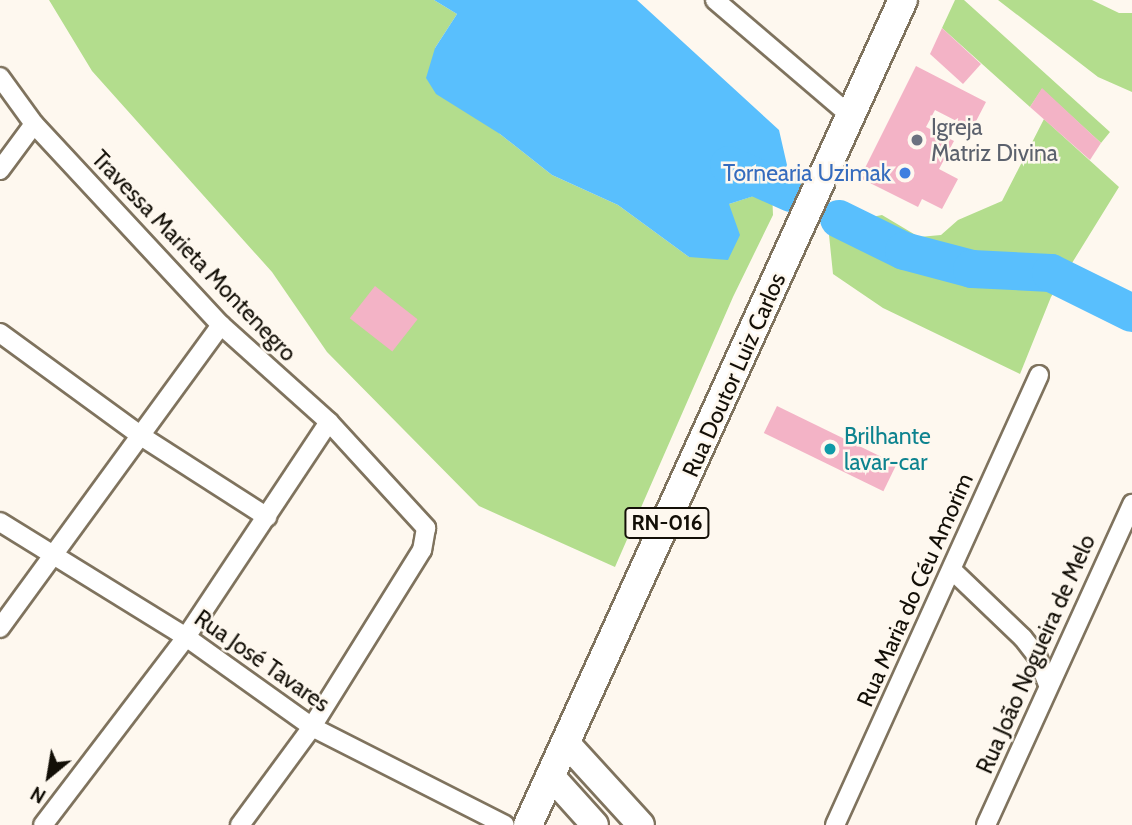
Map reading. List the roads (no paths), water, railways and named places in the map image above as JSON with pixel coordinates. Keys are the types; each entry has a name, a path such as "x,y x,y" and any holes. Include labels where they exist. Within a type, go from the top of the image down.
{"main road":[{"name":"Rua Doutor Luiz Carlos","path":"528,825 550,775 568,745 903,0"}],"street":[{"path":"715,0 851,116"},
{"name":"Travessa Marieta Montenegro","path":"0,77 34,124 221,325 329,422 422,520 422,550 312,727"},
{"path":"0,170 34,124"},
{"path":"0,628 221,325"},
{"path":"0,333 141,436 267,517"},
{"name":"Rua Maria do Céu Amorim","path":"835,825 953,570 1039,375"},
{"path":"43,825 186,637 329,422"},
{"name":"Rua João Nogueira de Melo","path":"986,825 1132,504"},
{"name":"Rua José Tavares","path":"0,522 54,552 186,637 312,727 505,825"},
{"path":"953,570 1023,638 1037,656 1048,685"},
{"path":"240,825 312,727"},
{"path":"568,745 640,825"},
{"path":"550,775 596,825"}],"water":[{"path":"434,0 637,0 779,130 787,165 776,189 729,204 740,235 728,260 689,257 618,205 552,175 500,134 436,94 426,78 435,48 457,14"}],"waterway":[{"path":"729,165 791,193"},
{"path":"839,219 904,251 972,269 1051,273 1132,313"}],"place":[{"name":"Igreja Matriz Divina","path":"917,140"},
{"name":"Tornearia Uzimak","path":"905,173"},
{"name":"Brilhante lavar-car","path":"830,449"}]}
